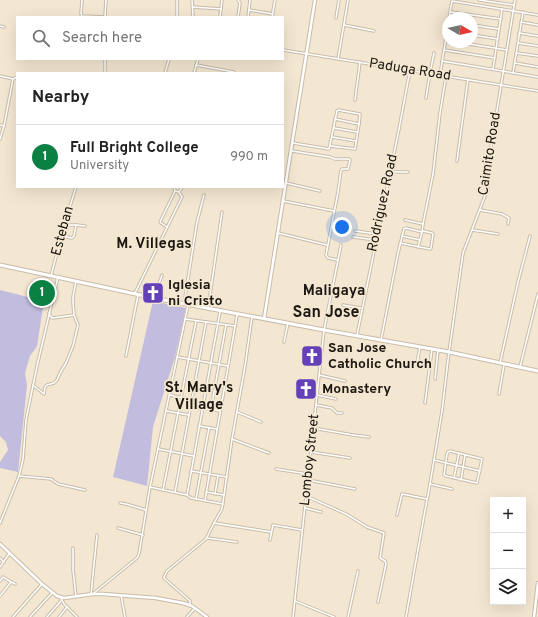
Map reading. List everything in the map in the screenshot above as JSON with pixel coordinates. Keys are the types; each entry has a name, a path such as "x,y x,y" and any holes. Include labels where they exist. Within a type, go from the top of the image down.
{"main road":[{"path":"0,265 136,295 449,352 538,371"}],"street":[{"path":"82,0 82,16"},
{"path":"106,0 106,16"},
{"path":"177,0 177,16"},
{"path":"192,0 193,16"},
{"path":"220,16 222,0"},
{"path":"238,0 240,4 238,16"},
{"path":"248,16 250,0"},
{"path":"249,10 272,16 274,0"},
{"path":"264,319 293,143 314,0"},
{"path":"336,18 339,0"},
{"path":"338,58 348,0"},
{"path":"479,0 514,5"},
{"name":"Caimito Road","path":"406,617 442,411 463,253 488,186 489,159 515,0"},
{"path":"501,19 450,11 452,1 538,15"},
{"path":"193,7 221,9"},
{"path":"493,70 502,9"},
{"path":"513,73 523,12"},
{"path":"521,22 538,25"},
{"path":"344,25 374,30"},
{"path":"0,26 4,27"},
{"path":"478,26 499,29"},
{"path":"519,33 538,36"},
{"path":"478,36 498,39"},
{"path":"518,42 538,46"},
{"path":"478,46 507,50"},
{"name":"Paduga Road","path":"284,50 538,90"},
{"path":"440,75 444,50 495,58"},
{"path":"426,98 434,53"},
{"path":"516,53 538,56"},
{"path":"106,60 106,72"},
{"path":"165,72 169,60"},
{"path":"194,72 198,60"},
{"path":"442,61 538,77"},
{"path":"355,100 360,62"},
{"path":"515,63 538,67"},
{"path":"196,65 234,72"},
{"name":"Rodriguez Road","path":"356,336 410,70"},
{"path":"0,76 13,79 16,78"},
{"path":"418,247 434,170 440,113 446,76"},
{"path":"0,139 13,79"},
{"path":"457,162 468,79"},
{"path":"293,143 328,149 331,146 355,149 359,114 338,110 336,112 331,146"},
{"path":"335,119 359,124"},
{"path":"0,125 4,126"},
{"path":"334,128 358,132"},
{"path":"332,137 356,141"},
{"path":"291,150 335,159 350,159 348,169 341,170 326,255 327,257 338,260"},
{"path":"390,171 408,172"},
{"path":"286,183 320,191"},
{"name":"Esteban","path":"51,276 64,225 76,188"},
{"path":"179,192 181,188"},
{"path":"126,356 136,295 182,198 179,192 175,190 160,222 167,227"},
{"path":"184,304 197,222 204,195"},
{"path":"283,201 334,211"},
{"path":"480,210 503,214 509,218 508,224"},
{"path":"208,308 222,212"},
{"path":"405,220 423,224"},
{"path":"64,225 85,226"},
{"path":"61,236 72,238 76,225"},
{"path":"381,340 400,243 404,229 433,234 431,248 429,250 400,243"},
{"path":"472,230 498,234"},
{"path":"355,231 377,234"},
{"path":"278,233 328,246"},
{"path":"402,236 420,240"},
{"path":"499,394 502,363 518,282 530,236"},
{"path":"353,237 376,240"},
{"name":"Lomboy Street","path":"293,617 324,330 341,245"},
{"path":"154,298 162,274"},
{"path":"0,523 19,476 26,420 58,277"},
{"path":"33,385 44,394 47,385 54,383 57,380 74,346 78,326 74,315 73,299 76,281"},
{"path":"520,366 538,294"},
{"path":"92,594 137,558 139,554 150,487 188,305"},
{"path":"343,305 362,308"},
{"path":"187,495 220,311"},
{"path":"49,313 53,318 74,315"},
{"path":"205,500 237,314"},
{"path":"190,605 190,601 164,578 164,576 167,571 207,538 221,511 252,317"},
{"path":"185,319 235,326"},
{"path":"163,490 196,321"},
{"path":"175,492 206,322"},
{"path":"284,342 288,323"},
{"path":"212,409 226,325"},
{"path":"412,367 417,363 420,347"},
{"path":"425,404 432,349"},
{"path":"436,379 438,350"},
{"path":"177,357 228,366"},
{"path":"319,376 345,381"},
{"path":"170,395 192,400"},
{"path":"317,395 336,399"},
{"path":"316,405 332,408 337,412 342,413"},
{"path":"191,407 220,411"},
{"path":"166,411 189,415"},
{"path":"237,412 261,422"},
{"path":"199,426 217,429"},
{"path":"196,499 209,428"},
{"path":"313,428 369,437"},
{"path":"232,439 269,453"},
{"path":"158,449 194,456"},
{"path":"311,452 350,458"},
{"path":"448,452 459,453 482,459 477,482 461,480 444,475 448,452"},
{"path":"454,478 459,453"},
{"path":"461,480 465,455"},
{"path":"434,460 480,471"},
{"path":"276,469 308,474"},
{"path":"191,471 227,477"},
{"path":"215,494 218,475"},
{"path":"19,476 51,480 58,484 85,490"},
{"path":"308,480 355,489"},
{"path":"430,484 452,489"},
{"path":"150,487 187,495 196,499 223,504"},
{"path":"206,492 224,496"},
{"path":"397,515 402,494 427,498"},
{"path":"306,496 346,514 368,527 384,533 380,559 385,561 386,564 378,602"},
{"path":"120,503 146,510"},
{"path":"305,508 320,512"},
{"path":"214,523 271,532"},
{"path":"270,540 274,525 302,530"},
{"path":"118,528 143,535"},
{"path":"92,594 97,535"},
{"path":"207,538 237,542"},
{"path":"0,544 42,584 61,599 67,608 77,617"},
{"path":"73,548 73,570 76,596"},
{"path":"0,567 9,553"},
{"path":"0,558 4,562"},
{"path":"348,617 358,570"},
{"path":"0,581 3,577 15,584"},
{"path":"0,596 11,582"},
{"path":"534,617 538,583"},
{"path":"14,617 42,584"},
{"path":"30,617 52,592"},
{"path":"47,617 61,599 92,594 172,600 190,605 207,617"},
{"path":"121,595 125,617"},
{"path":"295,601 334,617"},
{"path":"59,617 67,608"},
{"path":"187,617 196,608"}],"shaded area":[{"path":"0,290 44,301 37,346 30,356 25,373 27,385 18,472 0,468 0,462 8,450 6,442 0,436"},
{"path":"153,301 186,308 175,357 153,427 147,486 113,477"}],"place":[{"name":"Full Bright College","path":"42,293"},
{"name":"Iglesia ni Cristo","path":"153,293"},
{"name":"San Jose Catholic Church","path":"312,356"},
{"name":"Monastery","path":"306,389"}],"district":[{"name":"M. Villegas","path":"154,244"},
{"name":"Maligaya","path":"334,291"},
{"name":"San Jose","path":"326,313"},
{"name":"St. Mary's Village","path":"199,396"}]}
